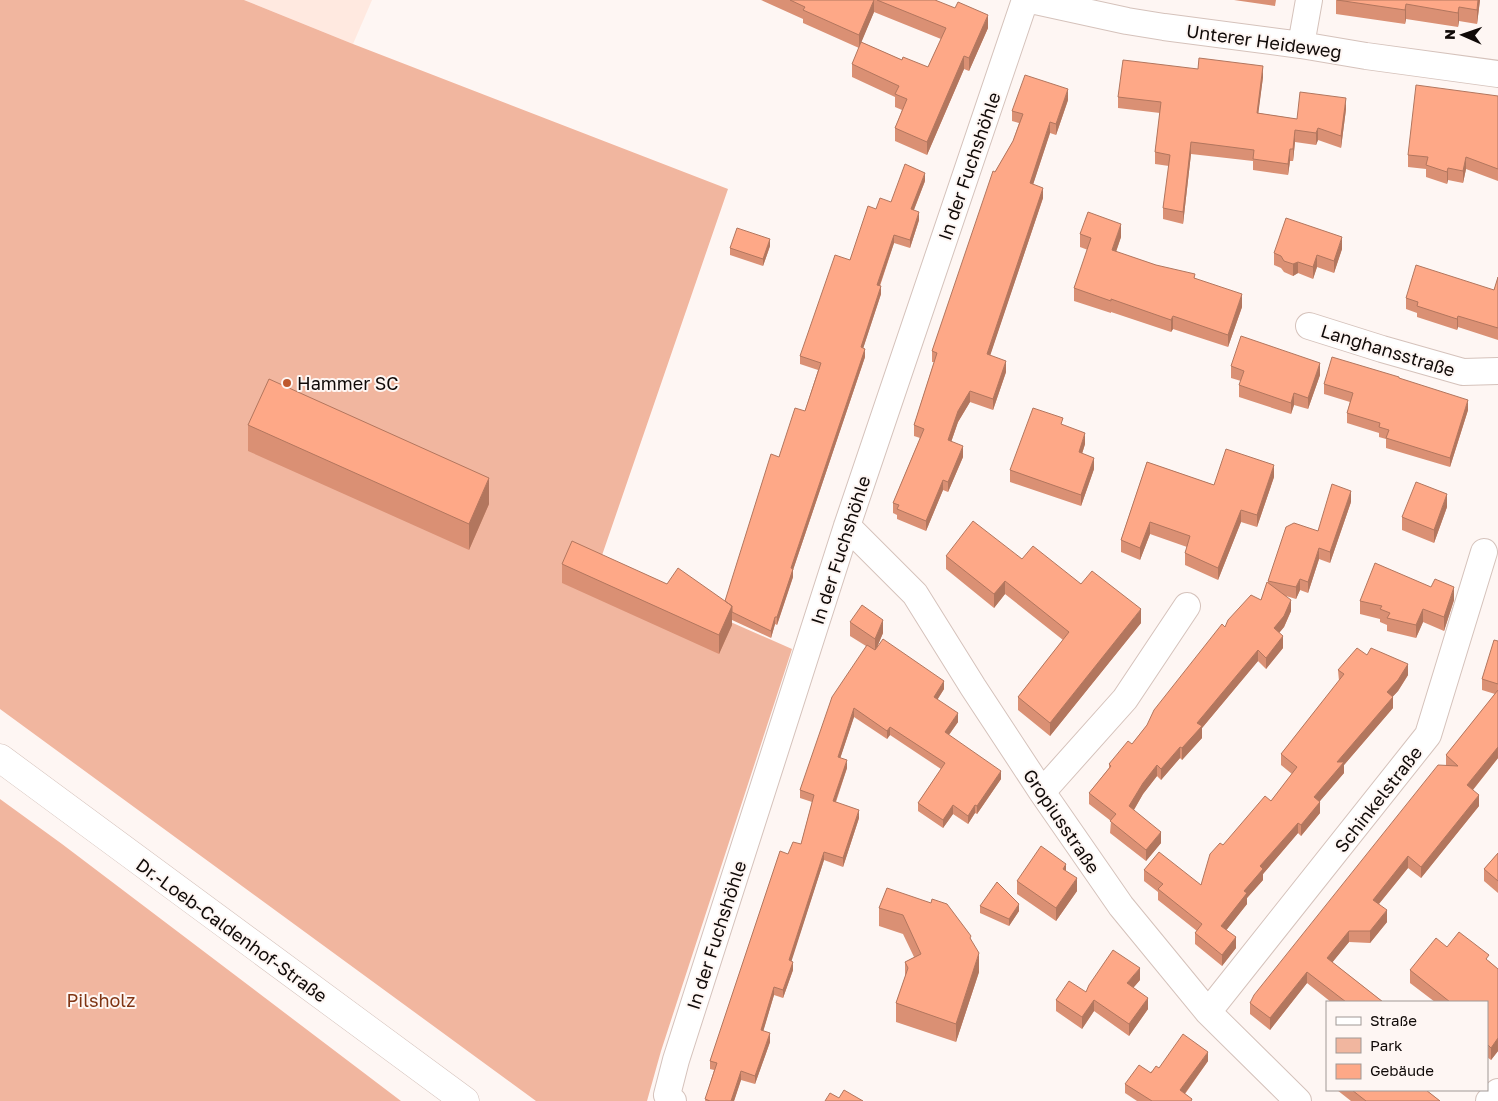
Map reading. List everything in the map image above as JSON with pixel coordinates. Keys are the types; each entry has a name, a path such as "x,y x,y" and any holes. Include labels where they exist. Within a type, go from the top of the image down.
{"main road":[{"name":"Dr.-Loeb-Caldenhof-Straße","path":"0,758 464,1101"}],"street":[{"name":"In der Fuchshöhle","path":"673,1101 667,1096 676,1060 847,526 1025,0"},
{"name":"Unterer Heideweg","path":"1031,0 1127,21 1498,74"},
{"path":"1301,45 1309,0"},
{"name":"Langhansstraße","path":"1309,326 1463,372 1498,371"},
{"name":"Gropiusstraße","path":"847,526 915,594 973,687 1120,906 1208,1012 1298,1101"},
{"name":"Schinkelstraße","path":"1208,1012 1428,735 1484,552"},
{"path":"1042,792 1125,699 1187,606"},
{"path":"1489,1101 1498,1092"}],"shaded area":[{"path":"244,0 372,0 353,44"}],"green space":[{"name":"Hammer SC","path":"0,0 244,0 728,189 599,564 792,649 661,1051 647,1101 536,1101 0,709"},
{"name":"Pilsholz","path":"0,799 62,844 401,1101 0,1101"}],"building":[{"path":"790,0 874,0 859,35 803,10 805,7"},
{"path":"877,0 935,0 955,8 958,2 988,15 969,58 964,56 927,142 895,128 907,99 895,94 899,86 852,64 861,42 902,60 903,57 928,67 946,28"},
{"path":"1337,0 1478,0 1477,10 1459,7 1458,13 1406,4 1405,10"},
{"path":"1199,58 1263,66 1257,113 1297,119 1300,92 1346,98 1341,136 1318,128 1316,133 1295,130 1293,149 1290,149 1288,164 1253,159 1254,150 1191,142 1183,212 1163,208 1170,155 1155,152 1161,102 1118,97 1123,60 1198,69"},
{"path":"1025,75 1068,89 1056,124 1050,122 1030,183 1043,188 987,354 1006,361 993,399 970,391 958,411 948,440 963,446 948,482 943,480 926,521 897,509 899,505 893,503 924,429 914,425 937,353 932,351 993,171 995,172 1013,141 1023,114 1012,111"},
{"path":"1416,85 1498,96 1498,169 1466,157 1463,171 1448,168 1447,172 1426,165 1428,157 1408,155"},
{"path":"905,164 925,173 911,209 919,212 910,240 894,235 877,285 881,286 861,347 865,349 771,631 732,612 732,606 725,601 771,454 779,457 795,408 805,411 821,363 800,356 835,255 850,260 868,206 876,209 880,198 891,202"},
{"path":"1088,212 1121,224 1112,250 1156,265 1195,274 1194,278 1242,294 1228,335 1173,316 1171,320 1074,288 1091,238 1080,234"},
{"path":"1286,218 1342,237 1334,261 1317,255 1313,267 1298,262 1293,264 1284,261 1281,256 1274,253"},
{"path":"737,228 770,239 763,259 730,248"},
{"path":"1416,265 1494,290 1498,277 1498,328 1458,316 1457,319 1417,306 1418,302 1406,298"},
{"path":"1241,336 1320,363 1308,398 1294,393 1291,403 1239,385 1244,371 1231,366"},
{"path":"1332,357 1468,400 1450,458 1386,438 1389,430 1379,427 1380,423 1347,413 1353,393 1324,384"},
{"path":"269,379 489,478 469,524 248,425"},
{"path":"1033,408 1063,418 1061,424 1085,433 1079,452 1094,458 1081,495 1010,470"},
{"path":"1226,449 1274,465 1257,515 1241,510 1218,568 1185,553 1190,536 1150,522 1140,548 1121,540 1147,462 1214,485"},
{"path":"1416,482 1447,494 1434,530 1402,517"},
{"path":"1332,484 1351,491 1330,552 1319,548 1308,582 1300,579 1296,587 1268,581 1286,527 1294,523 1318,531"},
{"path":"973,521 1022,559 1033,546 1081,584 1092,571 1141,609 1050,723 1018,697 1069,632 1005,581 994,594 946,556"},
{"path":"572,541 667,584 678,568 732,606 719,635 562,564"},
{"path":"1375,563 1431,587 1435,579 1454,587 1444,617 1423,609 1416,625 1387,618 1390,613 1380,609 1382,606 1360,601"},
{"path":"1267,582 1291,600 1284,616 1274,628 1283,636 1266,658 1258,650 1197,723 1202,726 1161,769 1157,765 1143,783 1129,806 1161,832 1146,850 1110,821 1116,814 1089,793 1128,741 1132,744 1147,725 1154,710 1222,624 1225,627 1228,620 1251,595 1261,600"},
{"path":"862,605 883,620 875,639 850,622"},
{"path":"883,639 944,681 934,697 958,713 945,732 1001,771 968,816 953,805 943,820 918,803 945,763 890,727 887,731 854,708 838,757 847,760 833,801 859,810 843,858 824,852 789,960 793,962 783,990 774,987 761,1030 770,1033 755,1076 741,1071 731,1101 710,1101 705,1099 717,1063 710,1061 780,851 788,854 793,842 801,844 814,795 800,790 832,697 867,645 875,650"},
{"path":"1494,640 1498,641 1498,684 1482,679"},
{"path":"1357,648 1367,655 1371,648 1408,664 1398,680 1387,692 1393,697 1337,762 1344,762 1314,797 1320,802 1301,825 1298,823 1260,866 1263,869 1244,891 1247,893 1221,926 1236,937 1222,955 1195,933 1202,924 1158,889 1163,884 1144,870 1159,852 1201,885 1210,854 1220,843 1223,845 1265,796 1271,801 1297,767 1281,754 1344,674 1338,670"},
{"path":"1498,690 1498,747 1467,785 1479,795 1421,867 1408,856 1373,900 1387,910 1370,931 1349,931 1327,958 1382,1001 1345,1001 1307,972 1270,1018 1250,1003 1254,995 1438,765 1458,766 1446,755"},
{"path":"1041,846 1066,864 1063,869 1077,878 1056,908 1017,881"},
{"path":"1498,853 1498,881 1484,869"},
{"path":"997,882 1019,904 1009,919 980,906"},
{"path":"887,888 931,903 932,899 947,904 971,936 970,938 979,953 956,1024 896,1003 908,968 905,962 921,954 903,915 879,908"},
{"path":"1459,932 1489,955 1486,959 1498,969 1498,1038 1491,1048 1488,1045 1488,1001 1449,1001 1410,970 1436,938 1447,947"},
{"path":"1113,950 1140,968 1127,983 1148,998 1129,1024 1094,1000 1082,1017 1056,1000 1069,981 1086,992"},
{"path":"1183,1034 1208,1052 1180,1090 1192,1099 1191,1101 1152,1101 1125,1084 1139,1065 1151,1073 1156,1066 1159,1068"},
{"path":"844,1090 863,1101 825,1101 830,1093 839,1098"},
{"path":"1353,1091 1427,1091 1440,1101 1366,1101"}],"place":[{"name":"Hammer SC","path":"287,383"}]}
